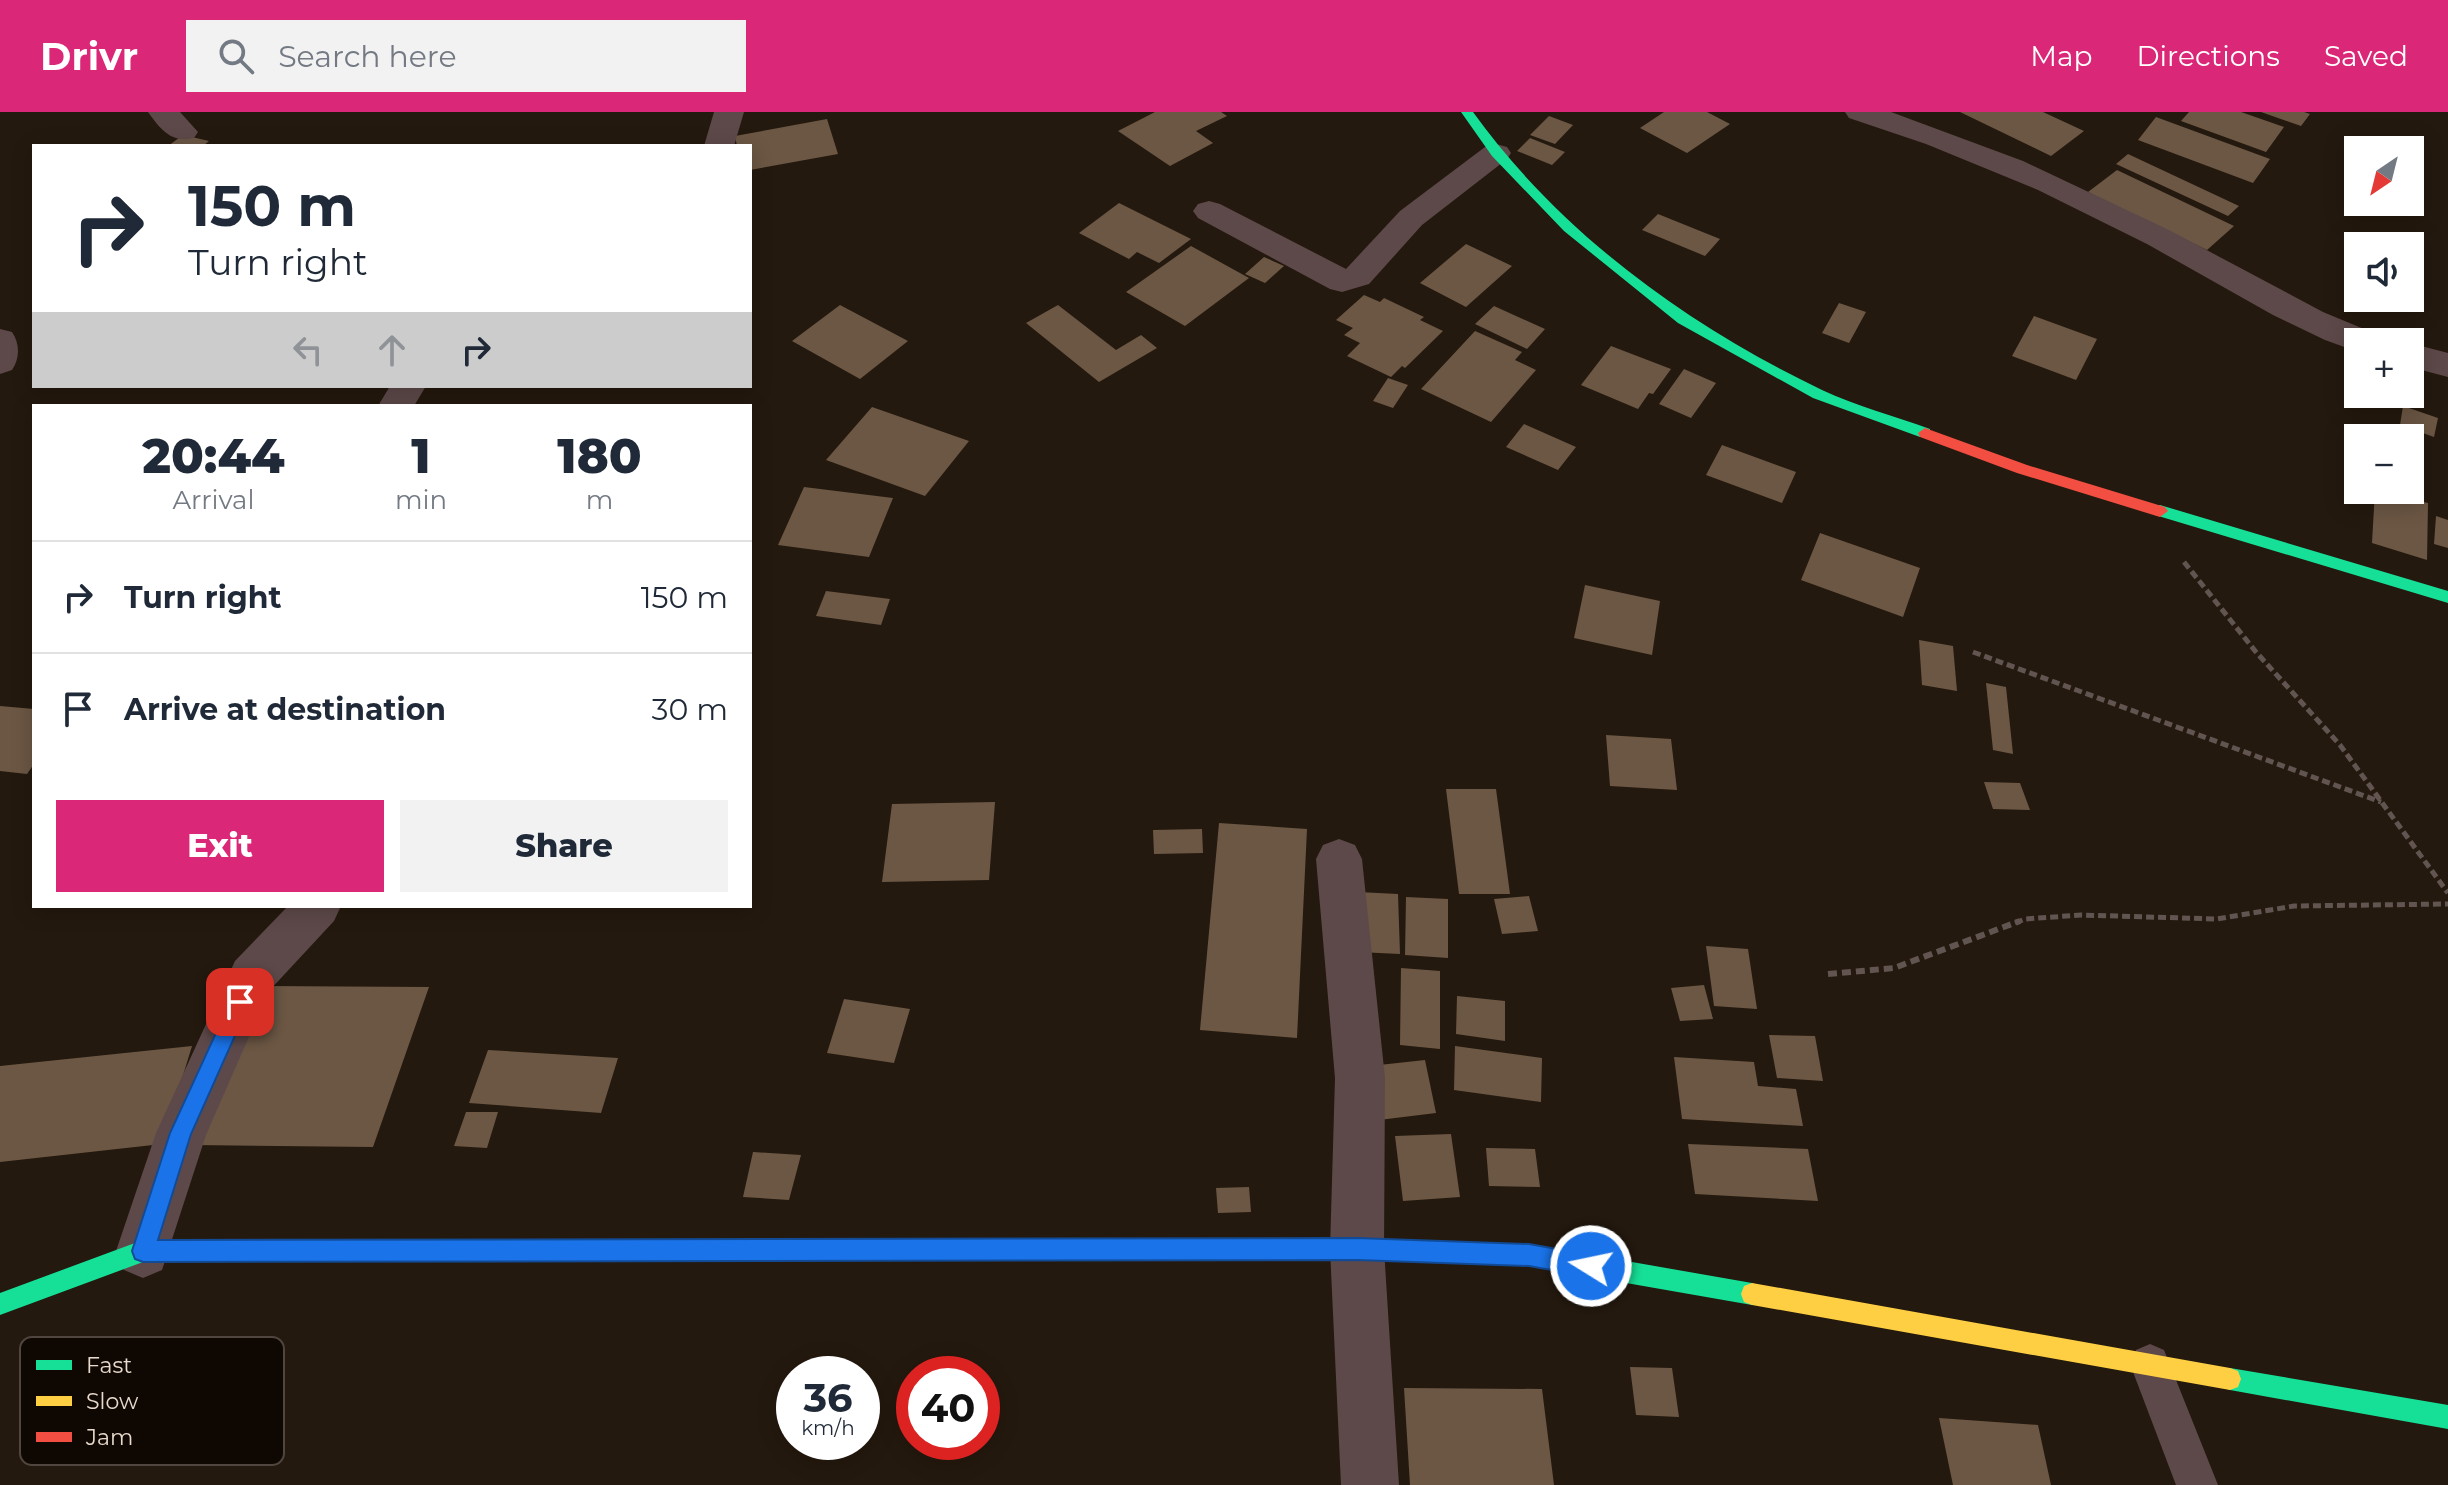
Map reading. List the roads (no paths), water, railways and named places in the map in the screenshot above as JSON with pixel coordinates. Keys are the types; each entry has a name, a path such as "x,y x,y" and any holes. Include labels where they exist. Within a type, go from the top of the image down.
{"street":[{"path":"720,144 729,112"},
{"path":"1467,112 1496,153 1569,228 1683,320 1818,394 2022,469 2448,597"},
{"path":"1860,112 1951,141 2158,237 2323,329 2344,336"},
{"path":"1209,211 1342,281 1357,277 1411,218 1496,153"},
{"path":"0,340 0,362"},
{"path":"2424,359 2448,365"},
{"path":"1339,859 1360,1078 1357,1249 1370,1485"},
{"path":"143,1251 181,1133 252,976 316,908"},
{"path":"0,1304 143,1251 1357,1249 1529,1255 2448,1417"}],"lane":[{"path":"2150,1364 2197,1485"}]}
